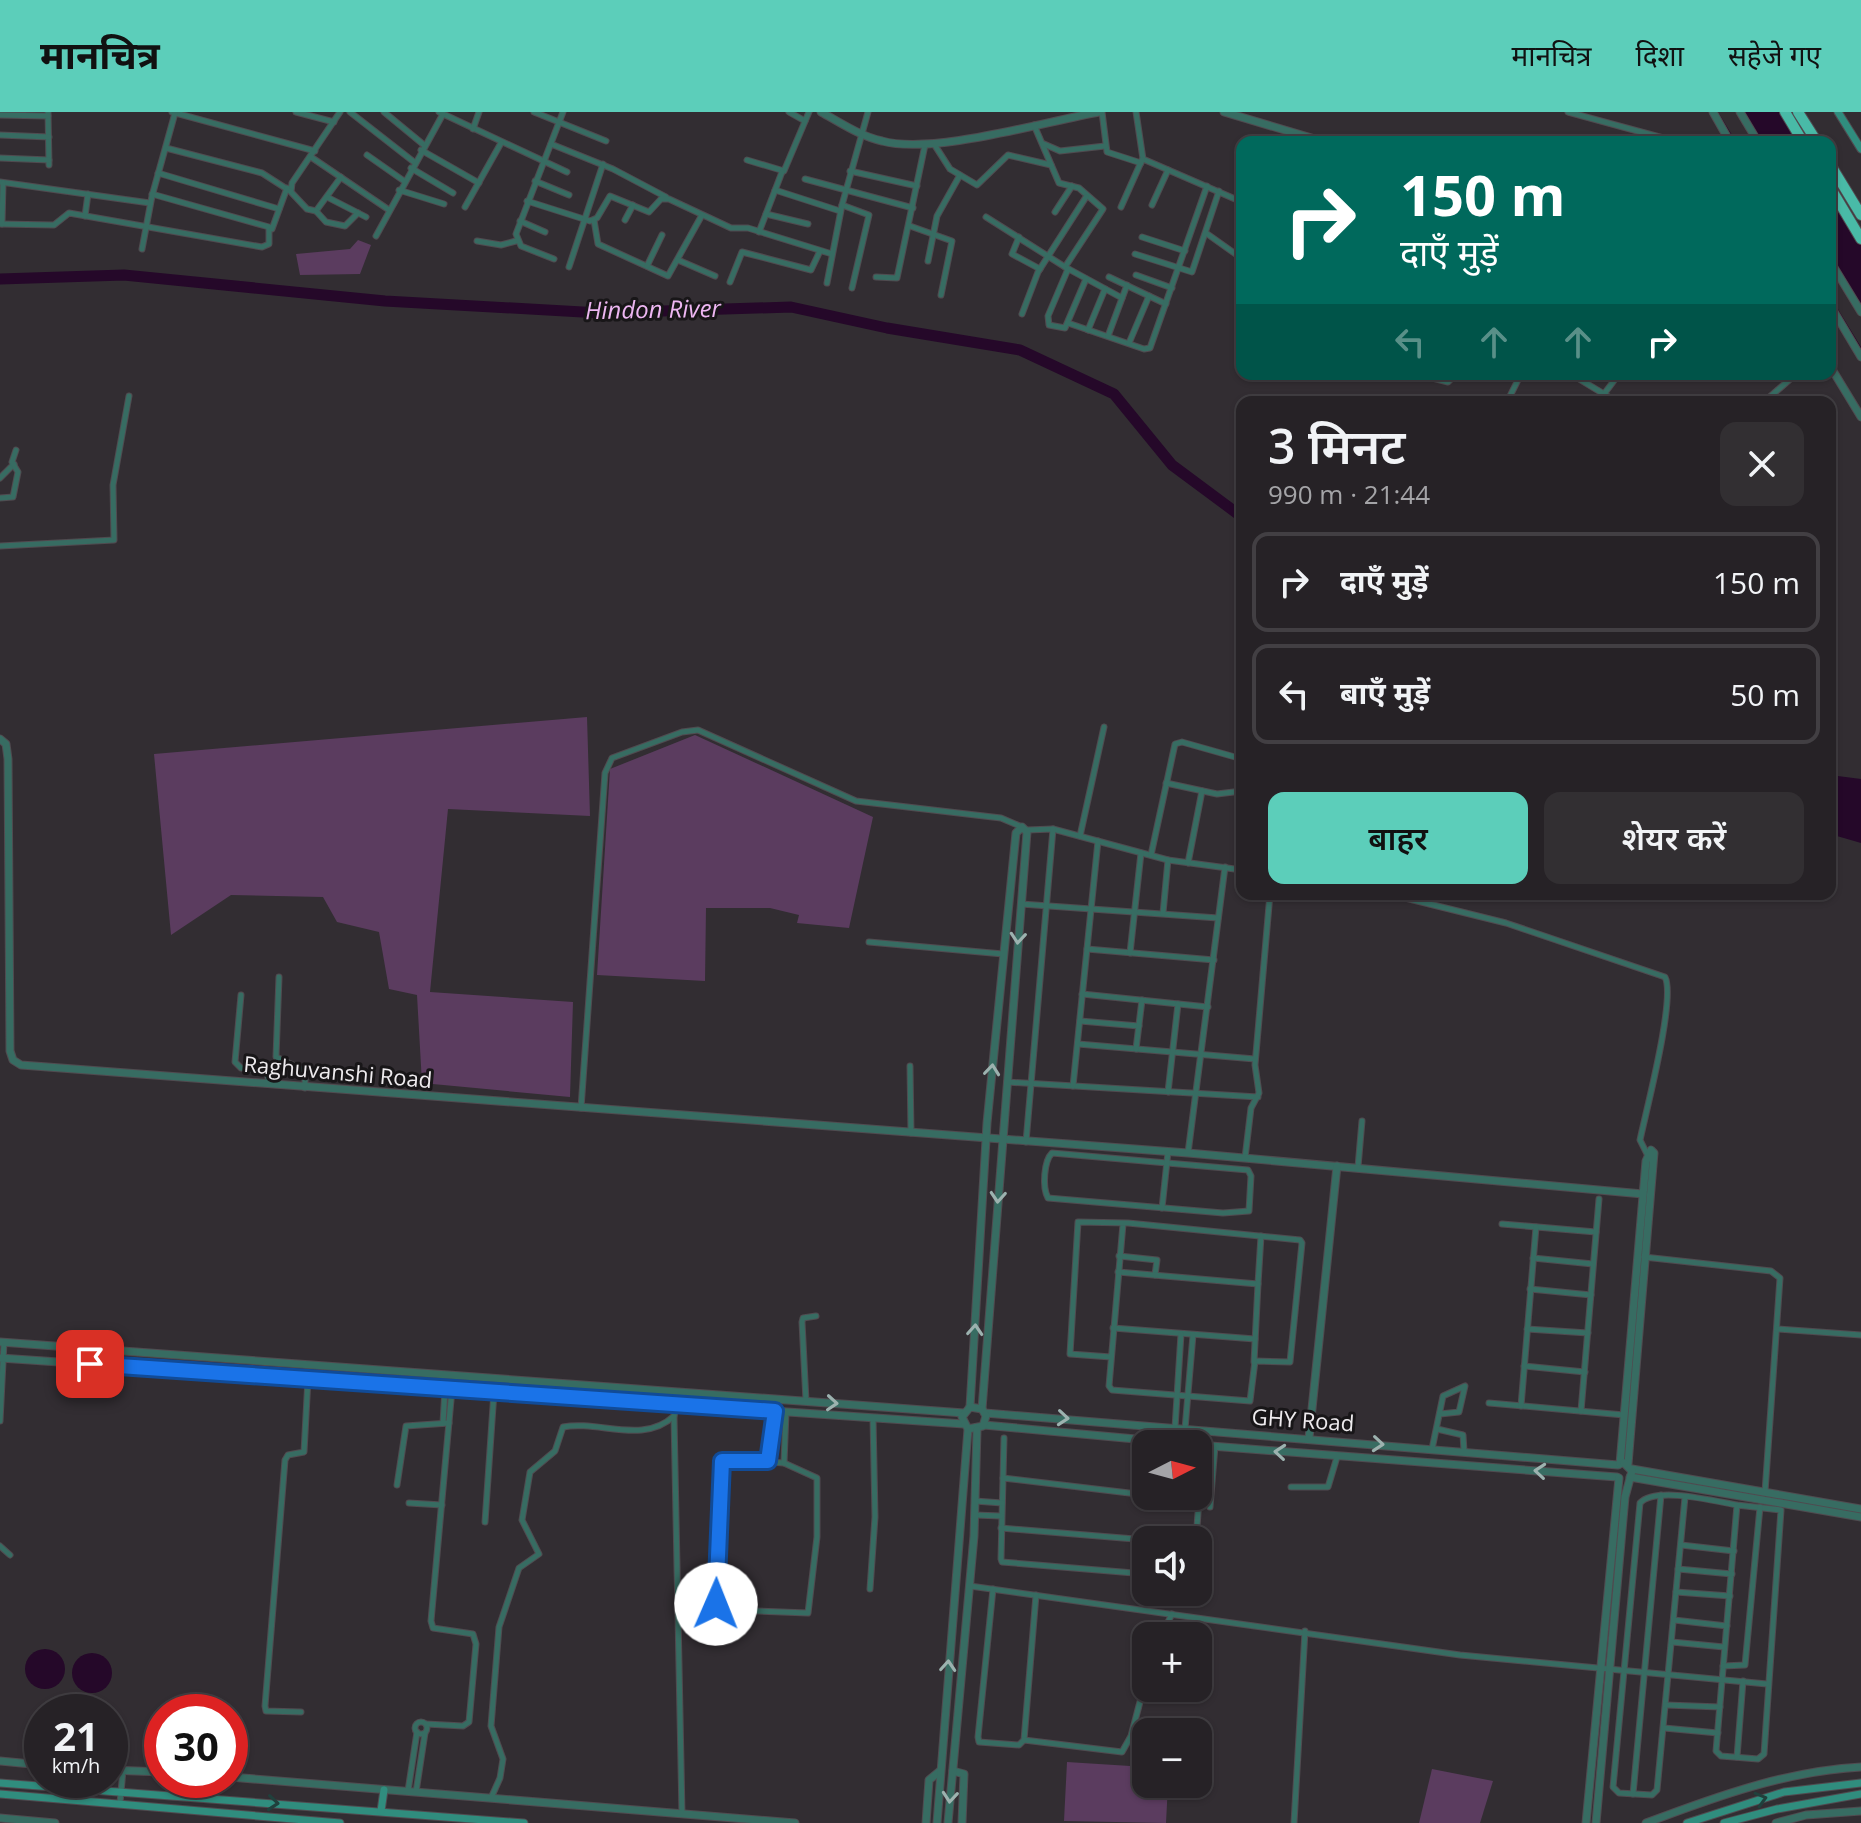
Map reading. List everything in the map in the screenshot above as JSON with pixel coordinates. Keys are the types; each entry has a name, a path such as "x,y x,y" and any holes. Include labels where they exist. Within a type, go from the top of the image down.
{"highway":[{"path":"1785,112 1799,136"},
{"path":"1798,112 1813,136"},
{"path":"1836,174 1861,215"},
{"path":"1836,197 1861,239"}],"main road":[{"path":"1838,112 1861,149"},
{"path":"0,1783 24,1785"},
{"path":"1687,1823 1784,1792 1861,1783"},
{"path":"381,1811 384,1790"},
{"path":"128,1793 524,1823"},
{"path":"0,1794 340,1823"},
{"path":"1724,1823 1777,1809 1861,1794"}],"street":[{"path":"142,249 152,194 174,112 313,154 389,210"},
{"path":"296,112 334,122"},
{"path":"150,203 1,183 1,224 54,225 66,213 264,247 269,244 279,209 292,183 340,112"},
{"path":"350,112 413,165 453,193"},
{"path":"384,112 423,148 479,183"},
{"path":"473,129 479,112"},
{"path":"534,112 606,141"},
{"path":"516,241 527,201 563,112"},
{"path":"789,112 805,121"},
{"path":"759,232 809,112"},
{"path":"821,112 860,134 897,144 929,145 1100,112 1109,155 1168,170 1236,199"},
{"path":"827,283 845,191 868,112"},
{"path":"1121,207 1142,161 1136,112"},
{"path":"1224,112 1305,136"},
{"path":"1568,112 1656,136"},
{"path":"1713,112 1727,136"},
{"path":"1740,112 1754,136"},
{"path":"376,236 441,113 567,172"},
{"path":"0,115 48,114 49,163 0,158"},
{"path":"1034,124 1059,183 1072,186 1103,211 1067,268 1047,321 1061,329 1068,323 1086,279"},
{"path":"0,135 49,137"},
{"path":"465,207 501,143"},
{"path":"551,144 603,164 733,229 759,232 832,254"},
{"path":"1044,144 1060,151 1105,146"},
{"path":"929,145 947,166 979,185 1010,154 1051,165"},
{"path":"876,277 896,279 929,145"},
{"path":"166,148 262,173 289,190 307,209 316,211 326,222 345,226 358,213"},
{"path":"367,155 404,181"},
{"path":"747,160 782,172"},
{"path":"569,267 603,164"},
{"path":"1152,205 1168,170"},
{"path":"850,171 917,186"},
{"path":"158,173 279,209"},
{"path":"928,261 937,216 960,175"},
{"path":"316,211 341,177"},
{"path":"805,179 913,208"},
{"path":"535,181 569,195"},
{"path":"1055,212 1072,186"},
{"path":"1068,323 1150,348 1207,186"},
{"path":"399,190 444,204"},
{"path":"775,190 869,215 852,288"},
{"path":"1135,254 1192,272 1219,191"},
{"path":"85,216 88,194"},
{"path":"152,194 268,226 272,230"},
{"path":"667,198 661,199 651,212 610,196 594,220 598,244 668,276 702,215"},
{"path":"327,197 366,217"},
{"path":"1022,314 1040,269 1086,197"},
{"path":"527,201 583,220 594,220"},
{"path":"625,220 633,205"},
{"path":"766,214 808,224"},
{"path":"986,217 1122,298"},
{"path":"520,221 545,232"},
{"path":"910,226 933,233 953,244 941,295"},
{"path":"1206,233 1236,254"},
{"path":"647,266 662,235"},
{"path":"1019,237 1012,254 1040,269"},
{"path":"1142,237 1185,251"},
{"path":"477,241 501,245 516,241"},
{"path":"516,241 554,259"},
{"path":"730,282 742,252 811,270 820,251"},
{"path":"678,260 715,276"},
{"path":"1836,271 1861,312"},
{"path":"1136,275 1172,288"},
{"path":"1109,277 1166,304"},
{"path":"1108,336 1127,285"},
{"path":"1088,330 1105,289"},
{"path":"1129,343 1149,296"},
{"path":"1836,315 1861,357"},
{"path":"1836,376 1861,417"},
{"path":"1581,380 1607,396"},
{"path":"1604,394 1614,380"},
{"path":"1771,396 1789,380"},
{"path":"0,546 114,540 113,485 129,396"},
{"path":"0,498 13,497 18,472 14,464 16,450"},
{"path":"0,478 14,464"},
{"path":"1080,836 1104,727"},
{"path":"581,1109 603,796 606,766 612,758 694,729 856,801 1001,818 1024,829 1053,829 1168,860 1236,869"},
{"name":"Raghuvanshi Road","path":"0,739 6,744 8,759 9,1043 13,1060 21,1065 1188,1153 1643,1194"},
{"path":"1151,855 1176,742 1236,757"},
{"path":"1166,783 1202,791 1236,791"},
{"path":"1188,863 1202,791"},
{"path":"948,1823 984,1411 1024,829"},
{"path":"937,1823 986,1140 1016,833 1024,829"},
{"path":"1026,1143 1053,829"},
{"path":"1073,1086 1098,841"},
{"path":"1130,953 1141,853"},
{"path":"1163,913 1168,860"},
{"path":"1188,1153 1225,867"},
{"path":"1245,1158 1251,1108 1258,1097 1255,1059 1269,900"},
{"path":"1413,900 1506,923 1665,977 1668,985 1663,1030 1640,1140 1647,1154 1624,1415 1624,1472"},
{"path":"1021,904 1218,918"},
{"path":"869,942 1004,954"},
{"path":"1087,949 1214,960"},
{"path":"279,977 276,1057 305,1071 305,1088"},
{"path":"1082,994 1208,1007"},
{"path":"241,995 235,1062 241,1068 267,1072 269,1085"},
{"path":"1136,1049 1142,1000"},
{"path":"1168,1092 1178,1004"},
{"path":"1080,1021 1139,1026"},
{"path":"1078,1044 1255,1059"},
{"path":"910,1066 911,1134"},
{"path":"1007,1082 1258,1097"},
{"path":"1358,1167 1362,1121"},
{"path":"1586,1823 1654,1153 1651,1150 1647,1154"},
{"path":"1162,1208 1168,1152"},
{"path":"1052,1153 1167,1162 1248,1170 1251,1176 1249,1211 1243,1214 1162,1208 1048,1198 1045,1190 1047,1160 1052,1153"},
{"path":"1309,1438 1337,1166"},
{"path":"1581,1411 1599,1199"},
{"path":"1111,1357 1070,1354 1078,1222 1300,1240 1290,1362 1254,1362"},
{"path":"1123,1224 1113,1328 1111,1390 1189,1397 1250,1401 1261,1236"},
{"path":"1502,1224 1596,1232"},
{"path":"1521,1406 1536,1227"},
{"path":"1119,1256 1157,1260 1155,1275"},
{"path":"1644,1257 1776,1273 1782,1287 1765,1492"},
{"path":"1533,1258 1593,1264"},
{"path":"1118,1272 1258,1284"},
{"path":"1530,1289 1591,1295"},
{"path":"806,1401 802,1322 803,1318 816,1316"},
{"path":"1113,1328 1255,1339"},
{"path":"1527,1329 1588,1333"},
{"path":"1777,1329 1861,1335"},
{"path":"1175,1428 1181,1334"},
{"path":"1185,1429 1193,1335"},
{"path":"0,1421 2,1342"},
{"name":"GHY Road","path":"2,1342 680,1393 984,1411 1464,1451 1624,1472"},
{"path":"2,1358 873,1418 1132,1439"},
{"path":"1524,1366 1585,1372"},
{"path":"301,1712 266,1711 265,1706 285,1460 288,1455 304,1452 308,1379"},
{"path":"1432,1449 1440,1414 1445,1394 1465,1386 1459,1412 1440,1414"},
{"path":"412,1792 417,1723 463,1726 469,1722 476,1644 473,1634 433,1628 431,1621 449,1389"},
{"path":"485,1522 494,1392"},
{"path":"680,1393 674,1416 682,1814"},
{"path":"1489,1403 1624,1415"},
{"path":"768,1461 775,1411"},
{"path":"784,1463 786,1412"},
{"path":"490,1798 500,1778 503,1759 491,1726 499,1627 519,1568 539,1554 522,1520 530,1472 555,1451 565,1426 642,1429 662,1425 674,1416"},
{"path":"870,1589 875,1517 873,1418"},
{"path":"397,1485 406,1426 446,1423"},
{"path":"1437,1429 1463,1435 1464,1451"},
{"path":"1004,1438 1002,1562 1132,1573"},
{"name":"GHY Road","path":"1212,1446 1337,1457 1624,1472"},
{"path":"1212,1472 1215,1446"},
{"path":"1291,1487 1328,1487 1337,1457"},
{"path":"722,1461 784,1463 813,1474 818,1481 812,1609 801,1614 720,1608 715,1601 722,1461"},
{"path":"1624,1472 1861,1509"},
{"path":"1624,1472 1861,1517"},
{"path":"1003,1478 1132,1493"},
{"path":"1685,1497 1657,1792 1654,1795 1616,1792 1613,1787 1640,1503 1654,1495 1685,1497 1781,1510 1762,1757 1718,1754 1737,1505"},
{"path":"1633,1794 1661,1495"},
{"path":"975,1501 1002,1503"},
{"path":"409,1503 442,1505"},
{"path":"1723,1666 1745,1665 1760,1507"},
{"path":"975,1515 1001,1516"},
{"path":"1001,1528 1132,1539"},
{"path":"1681,1545 1734,1551"},
{"path":"0,1546 10,1555"},
{"path":"1678,1569 1732,1574"},
{"path":"970,1586 1460,1655 1767,1684"},
{"path":"993,1589 978,1740 1016,1746 1024,1740 1122,1752 1131,1736 1140,1702"},
{"path":"1676,1592 1730,1596"},
{"path":"1024,1740 1036,1595"},
{"path":"1168,1622 1172,1614"},
{"path":"1674,1620 1727,1626"},
{"path":"1294,1823 1305,1631"},
{"path":"1672,1642 1724,1647"},
{"path":"1596,1823 1604,1668"},
{"path":"1737,1757 1743,1681"},
{"path":"1666,1705 1720,1707"},
{"path":"945,1707 958,1708"},
{"path":"412,1792 426,1724"},
{"path":"1664,1728 1718,1733"},
{"path":"417,1732 425,1733"},
{"path":"0,1761 24,1763"},
{"path":"1646,1823 1758,1784 1809,1772 1861,1767"},
{"path":"926,1823 929,1780 940,1771"},
{"path":"953,1771 964,1774 962,1823"},
{"path":"248,1779 795,1823"},
{"path":"120,1798 120,1803"},
{"path":"1776,1823 1806,1815 1861,1811"},
{"path":"0,1818 55,1823"}],"shaded area":[{"path":"1743,112 1789,112 1803,136 1757,136"},
{"path":"1836,191 1861,234 1861,307 1836,266"},
{"path":"358,240 371,245 360,274 300,275 296,254 350,249"},
{"path":"587,717 590,816 448,809 430,992 573,1002 570,1097 422,1083 417,995 389,989 379,932 337,922 323,897 231,895 171,935 154,754"},
{"path":"695,735 873,817 849,928 797,923 799,915 770,908 706,908 705,981 597,975 610,769"},
{"path":"1836,776 1861,779 1861,843 1836,836"},
{"path":"45,1649 59,1655 65,1669 59,1683 45,1689 31,1683 25,1669 31,1655"},
{"path":"92,1653 106,1659 112,1673 106,1687 92,1693 78,1687 72,1673 78,1659"},
{"path":"1067,1762 1132,1766 1132,1798 1167,1798 1166,1823 1064,1821"},
{"path":"1432,1769 1493,1781 1480,1823 1419,1823"}],"waterway":[{"path":"1717,112 1731,136"},
{"name":"Hindon River","path":"0,279 124,275 385,301 600,313 791,307 887,328 1020,350 1114,394 1172,465 1236,513"},
{"path":"1836,308 1861,349"}],"route":[{"path":"90,1364 775,1411 768,1461 722,1461 716,1604"}]}
